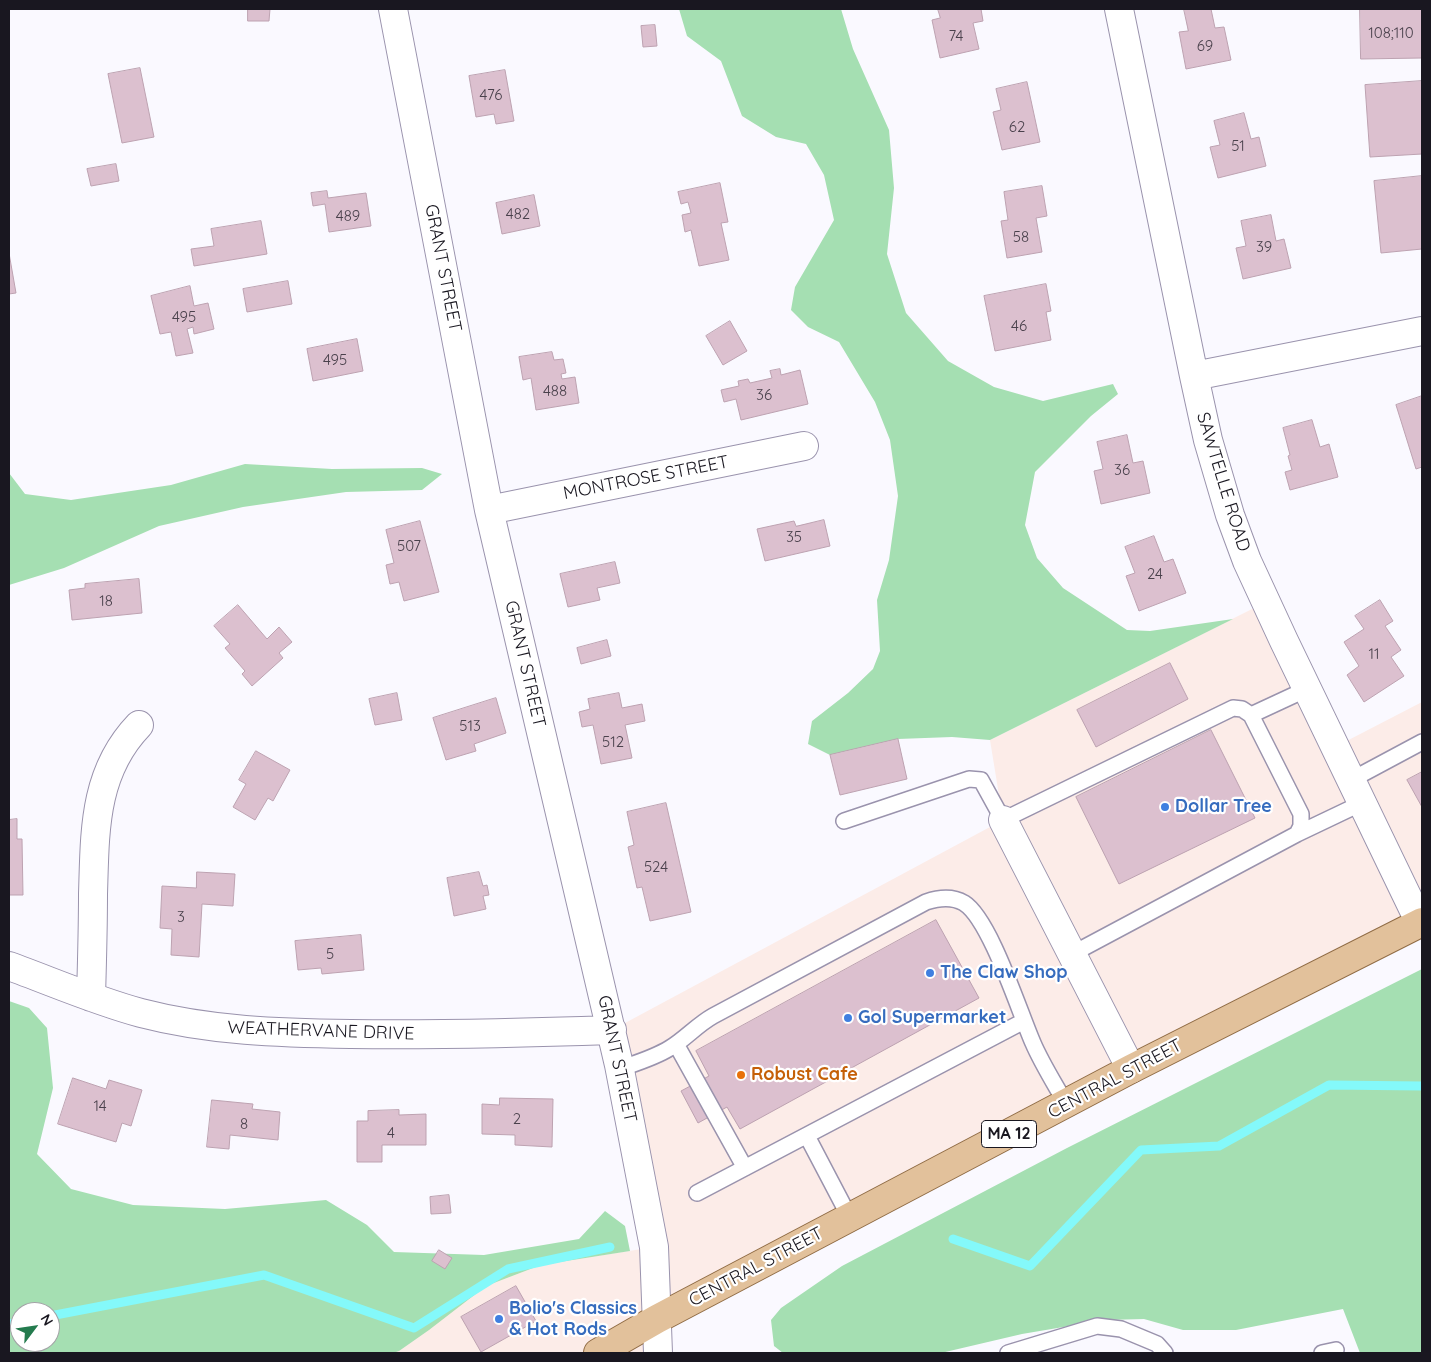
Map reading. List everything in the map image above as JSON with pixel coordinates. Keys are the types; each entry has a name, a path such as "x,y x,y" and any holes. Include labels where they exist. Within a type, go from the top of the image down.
{"main road":[{"name":"CENTRAL STREET","path":"598,1353 657,1319 1131,1069 1421,923"}],"street":[{"name":"GRANT STREET","path":"394,9 489,510 620,1069 654,1247 658,1353"},
{"name":"SAWTELLE ROAD","path":"1119,9 1208,440 1230,515 1247,561 1421,923"},
{"path":"1194,376 1422,331"},
{"name":"MONTROSE STREET","path":"489,510 804,446"},
{"path":"91,997 95,826 101,796 110,770 127,737 139,725"},
{"path":"1003,820 1131,1069"},
{"name":"WEATHERVANE DRIVE","path":"9,966 91,997 141,1013 227,1029 270,1033 429,1035 612,1030"}],"lane":[{"path":"1251,715 1307,689"},
{"path":"844,821 969,779 980,780 1003,820 1233,708 1242,709 1251,715 1301,814 1301,826 1297,834"},
{"path":"1072,954 1297,834 1422,742"},
{"path":"620,1069 654,1057 676,1044 702,1022 926,902 936,898 957,899 965,904 984,925 1038,1053 1066,1104"},
{"path":"697,1193 1024,1021"},
{"path":"676,1044 745,1168"},
{"path":"807,1136 850,1218"},
{"path":"1008,1353 1097,1326 1121,1329 1157,1344 1165,1353"}],"shaded area":[{"path":"1266,602 1335,747 1422,702 1422,922 657,1319 658,1353 317,1353 339,1342 541,1265 654,1247 612,1030 1003,820 990,740"}],"green space":[{"path":"679,9 841,9 853,49 889,130 894,188 887,254 906,313 948,361 994,387 1043,401 1113,384 1118,394 1091,416 1035,472 1025,525 1037,558 1063,588 1127,630 1150,631 1233,619 990,740 952,737 898,739 830,755 808,744 812,721 848,693 873,669 880,651 877,600 889,560 898,496 890,440 875,402 839,342 808,327 791,310 795,287 834,220 824,175 806,144 776,137 742,116 721,61 687,36"},
{"path":"245,464 332,469 422,468 442,474 422,490 346,492 243,507 159,526 64,568 9,585 9,473 25,494 71,500 171,485"},
{"path":"1422,969 1422,1353 1360,1353 1343,1309 1236,1330 1183,1330 1144,1319 1105,1320 1022,1334 941,1353 783,1353 774,1346 771,1320 781,1308 842,1266 1067,1148"},
{"path":"9,1001 29,1008 47,1028 53,1088 37,1154 71,1189 133,1205 225,1209 326,1200 367,1225 394,1252 484,1255 579,1239 605,1211 625,1226 630,1251 541,1265 486,1286 429,1330 399,1351 393,1353 9,1353"}],"building":[{"path":"248,9 270,9 269,21 248,21"},
{"path":"938,9 981,9 983,21 973,23 979,49 940,58 932,20 940,18"},
{"path":"1184,9 1211,9 1215,28 1224,27 1231,60 1186,69 1179,32 1188,31"},
{"path":"1360,9 1422,9 1422,58 1361,59"},
{"path":"655,25 657,46 643,47 641,26"},
{"path":"140,68 154,137 122,143 108,74"},
{"path":"505,70 514,121 496,124 494,114 476,117 469,76"},
{"path":"1422,81 1422,154 1370,157 1365,85"},
{"path":"1027,82 1040,142 1002,150 993,112 1001,110 996,89"},
{"path":"1244,113 1251,139 1259,137 1266,166 1218,178 1210,147 1220,145 1214,121"},
{"path":"116,164 119,181 91,186 87,169"},
{"path":"1422,176 1422,249 1381,253 1374,181"},
{"path":"720,183 728,222 721,223 729,260 699,266 691,230 685,232 682,215 691,213 688,202 681,204 678,192"},
{"path":"1042,186 1047,216 1036,218 1042,252 1007,258 1001,221 1008,220 1004,192"},
{"path":"327,191 328,198 366,193 371,226 329,232 325,204 313,206 311,193"},
{"path":"534,195 540,226 502,234 496,203"},
{"path":"1271,215 1276,241 1284,239 1291,268 1243,279 1236,248 1246,246 1241,221"},
{"path":"261,221 267,254 194,266 191,249 214,246 211,229"},
{"path":"9,253 16,293 9,294"},
{"path":"288,281 292,304 247,312 243,289"},
{"path":"1046,284 1051,311 1046,312 1051,340 995,351 984,296"},
{"path":"190,286 194,306 208,303 214,329 194,334 193,327 187,329 193,353 176,356 171,332 160,334 151,296"},
{"path":"730,321 747,351 723,365 706,336"},
{"path":"357,339 363,371 313,381 307,349"},
{"path":"552,352 554,360 563,359 566,373 561,374 562,379 575,377 579,403 536,410 531,378 523,380 519,357"},
{"path":"780,369 781,375 800,370 808,404 741,420 736,399 724,402 721,390 739,386 738,381 748,379 750,383 772,378 770,371"},
{"path":"1422,396 1422,467 1416,469 1396,405"},
{"path":"1312,420 1320,447 1329,444 1338,477 1290,490 1285,472 1292,470 1283,428"},
{"path":"1127,435 1133,463 1143,461 1150,493 1101,504 1094,471 1103,469 1097,442"},
{"path":"824,520 830,546 765,561 757,529 794,521 796,526"},
{"path":"420,521 439,592 404,601 399,582 390,584 386,565 394,563 386,530"},
{"path":"1154,536 1164,562 1173,559 1186,593 1139,611 1126,576 1135,573 1125,547"},
{"path":"615,562 620,583 597,588 600,600 568,607 560,574"},
{"path":"139,579 142,613 72,620 69,590 85,588 85,584"},
{"path":"1380,600 1393,621 1385,626 1401,650 1391,657 1404,676 1364,702 1347,675 1359,666 1344,642 1364,629 1355,616"},
{"path":"238,605 267,639 279,627 292,642 279,653 283,658 252,686 242,674 245,671 225,648 230,644 214,626"},
{"path":"607,640 611,656 581,664 577,648"},
{"path":"1170,663 1188,699 1096,747 1077,710"},
{"path":"397,693 402,720 375,725 369,699"},
{"path":"619,693 622,708 642,704 645,721 625,725 632,758 601,764 593,725 582,727 579,712 590,709 588,699"},
{"path":"496,698 506,733 474,744 476,751 446,760 433,718"},
{"name":"Dollar Tree","path":"1211,730 1255,818 1119,884 1076,797"},
{"path":"898,739 907,779 840,795 830,755"},
{"path":"256,751 290,770 273,801 268,798 255,820 233,807 246,784 239,780"},
{"path":"1422,772 1422,807 1407,780"},
{"path":"666,803 691,912 650,921 642,887 637,888 628,847 634,845 627,812"},
{"path":"17,819 17,839 22,839 23,895 9,895 9,820"},
{"path":"197,872 235,874 233,906 202,904 199,957 171,955 172,929 160,928 162,886 196,888"},
{"path":"479,872 483,886 487,885 489,895 483,896 486,909 454,916 447,878"},
{"path":"936,920 979,998 740,1129 727,1107 698,1123 681,1091 709,1076 696,1051"},
{"path":"361,935 364,970 322,974 321,968 298,970 295,941"},
{"path":"73,1078 106,1089 109,1080 142,1090 131,1126 122,1123 116,1142 58,1124"},
{"path":"500,1098 553,1099 552,1147 515,1145 515,1135 482,1134 482,1104 499,1105"},
{"path":"212,1100 253,1104 252,1109 280,1112 278,1140 230,1135 229,1149 207,1147"},
{"path":"399,1110 399,1115 426,1114 426,1145 382,1145 382,1162 357,1162 357,1121 368,1121 368,1111"},
{"path":"449,1195 451,1213 431,1214 430,1197"},
{"path":"439,1250 452,1258 445,1269 432,1261"},
{"name":"Bolio's Classics & Hot Rods","path":"516,1286 536,1321 481,1352 461,1317"}],"waterway":[{"path":"953,1239 1030,1266 1141,1150 1219,1146 1329,1085 1422,1086"},
{"path":"60,1314 264,1275 414,1328 508,1269 610,1247"}],"place":[{"name":"Dollar Tree","path":"1165,807"},
{"name":"The Claw Shop","path":"930,973"},
{"name":"Gol Supermarket","path":"848,1018"},
{"name":"Robust Cafe","path":"741,1075"},
{"name":"Bolio's Classics & Hot Rods","path":"499,1319"}]}
